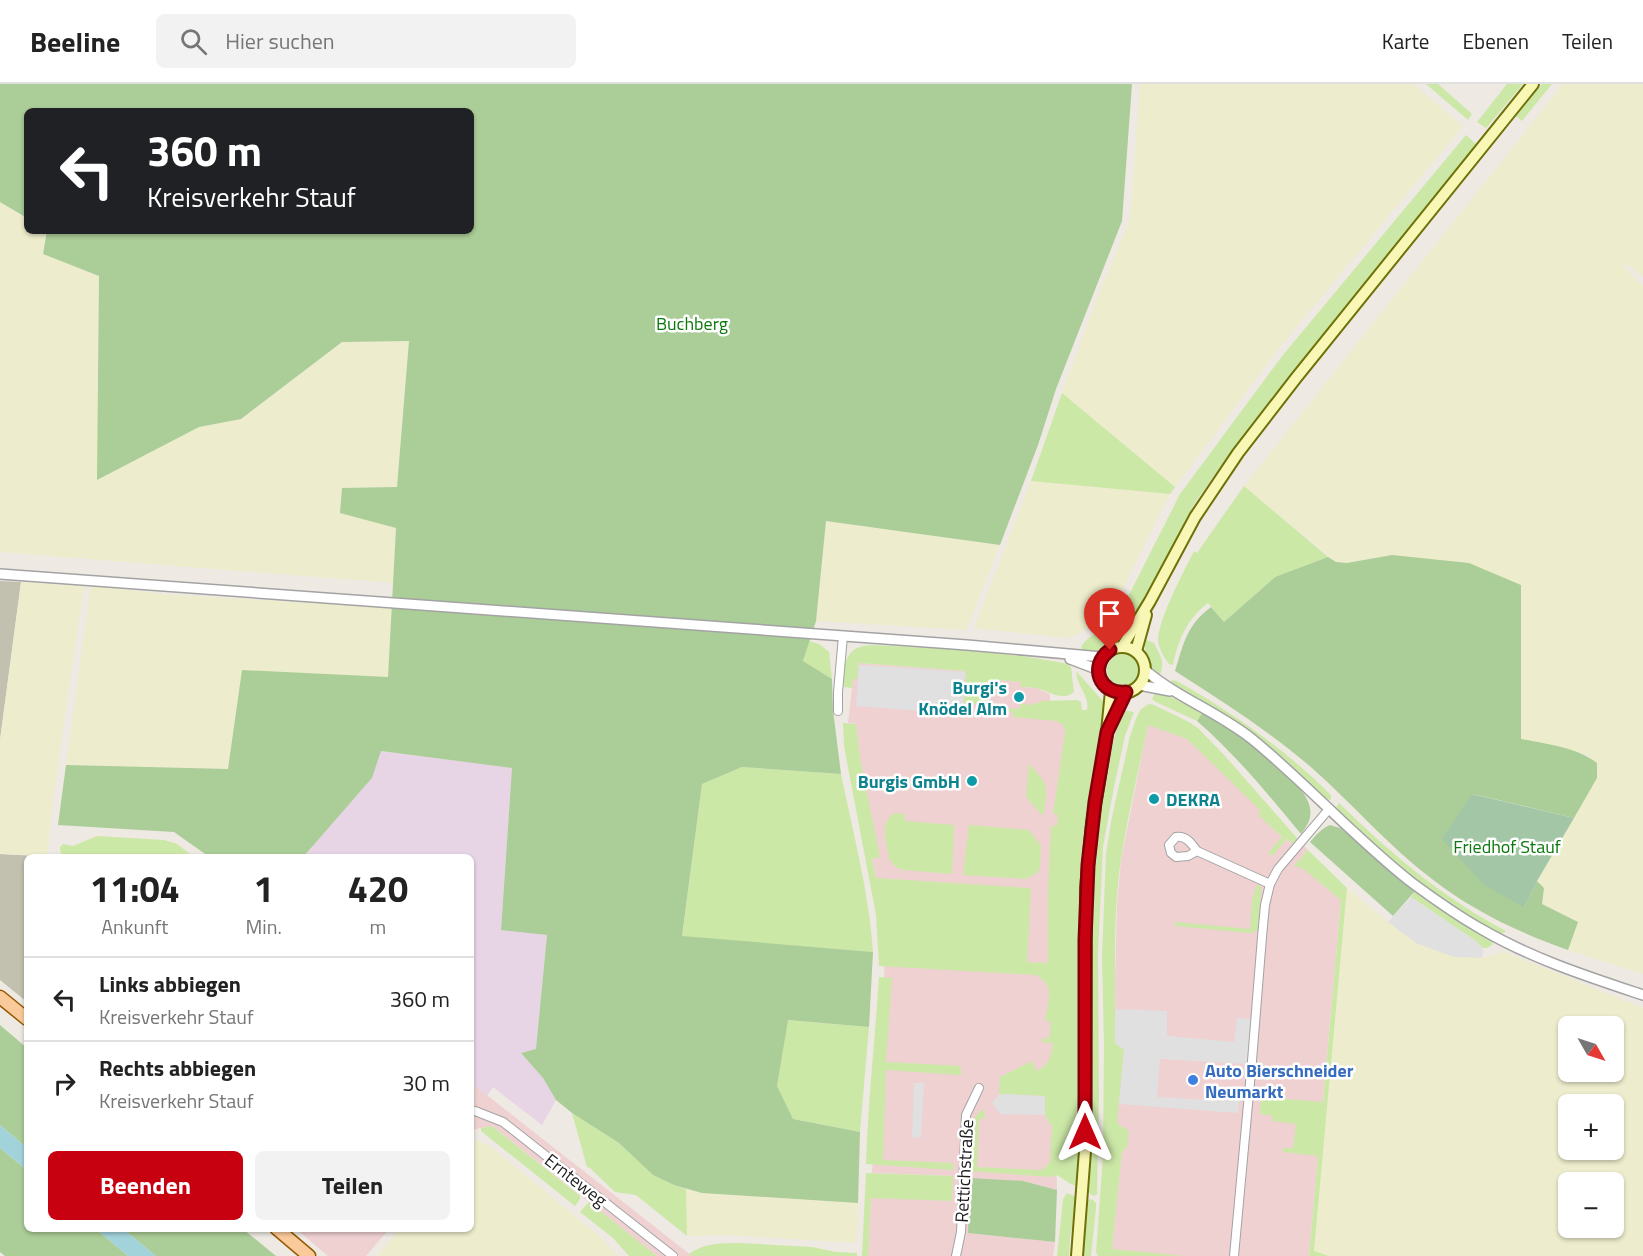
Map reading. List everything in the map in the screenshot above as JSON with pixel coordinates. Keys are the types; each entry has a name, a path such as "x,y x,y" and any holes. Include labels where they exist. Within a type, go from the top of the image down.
{"main road":[{"path":"1122,646 1150,601 1199,509 1238,453 1533,84"},
{"path":"1136,651 1150,601"},
{"path":"1122,646 1136,651 1142,659 1145,670 1139,685 1126,692 1111,691 1103,683 1099,670 1102,657 1110,650 1122,646"},
{"path":"1077,1256 1085,1151 1086,888 1092,824 1107,732 1111,691"},
{"path":"1107,732 1126,692"},
{"path":"0,997 24,1017"},
{"path":"281,1232 309,1256"}],"street":[{"path":"0,574 967,645 1102,657"},
{"path":"838,711 843,636"},
{"path":"1054,654 1099,670"},
{"path":"1145,670 1175,693 1250,737 1399,872 1446,907 1504,942 1542,959 1643,995"},
{"path":"1139,685 1175,693"},
{"path":"1234,1256 1263,930 1270,884 1278,869 1329,809"},
{"path":"1197,851 1270,884"},
{"name":"Rettichstraße","path":"956,1256 961,1232 966,1115 979,1088"},
{"name":"Ernteweg","path":"475,1111 503,1122 673,1256"}],"shaded area":[{"path":"0,581 21,582 0,740"},
{"path":"858,663 966,671 964,703 988,705 989,691 998,680 1021,682 1021,687 1036,688 1050,694 1050,717 1074,718 1053,975 1057,1190 1023,1181 968,1233 1055,1242 1053,1256 868,1256 871,1193 952,1176 872,1173 886,931 861,801 856,724 848,723 853,678"},
{"path":"859,665 965,672 962,714 856,706"},
{"path":"1148,724 1187,739 1261,810 1260,816 1282,837 1268,853 1271,856 1287,839 1293,844 1297,838 1308,850 1295,866 1307,871 1341,900 1309,1256 1111,1256 1122,1151 1127,1147 1117,1123 1115,984 1117,904 1121,860"},
{"path":"381,751 512,768 501,929 547,935 536,1049 521,1053 543,1078 556,1100 542,1125 493,1087 487,1096 474,1085 474,854 306,854 372,778"},
{"path":"0,854 24,855 24,1000 0,980"},
{"path":"1411,897 1476,941 1483,948 1482,958 1455,957 1416,943 1388,922"},
{"path":"1116,1009 1167,1011 1167,1036 1234,1042 1237,1018 1251,1019 1247,1064 1160,1059 1157,1097 1225,1101 1226,1093 1240,1094 1238,1113 1119,1104 1124,1050 1115,1043"},
{"path":"914,1083 924,1083 921,1138 912,1137"},
{"path":"474,1085 692,1256 657,1256 492,1126 474,1129"},
{"path":"999,1094 1045,1096 1045,1115 1000,1114 992,1103"},
{"path":"300,1232 386,1232 366,1256 328,1256"}],"green space":[{"name":"Buchberg","path":"0,84 1132,84 1122,221 1056,389 1038,445 1000,545 826,521 816,621 803,661 832,679 833,710 841,774 742,767 702,784 682,936 873,952 869,1027 788,1020 777,1086 793,1119 860,1132 858,1203 702,1193 674,1185 653,1175 619,1143 556,1100 543,1078 521,1053 536,1049 547,935 501,930 512,768 381,751 372,778 306,854 205,854 174,832 58,825 66,765 228,769 242,670 388,677 396,528 340,513 342,488 397,487 409,341 342,342 241,419 199,427 97,480 99,276 43,254 46,234 474,234 474,108 24,108 24,216 0,202"},
{"path":"1140,84 1413,84 1463,126 1280,347 1175,487 1062,393 1128,224"},
{"path":"1426,84 1438,84 1472,114 1468,120"},
{"path":"1507,84 1523,84 1486,128 1477,122"},
{"path":"1542,84 1552,84 1522,121 1516,116"},
{"path":"1563,84 1643,84 1643,277 1624,262 1625,268 1643,286 1643,974 1568,950 1578,922 1542,904 1544,888 1537,881 1597,764 1587,755 1556,746 1521,740 1521,585 1392,555 1347,563 1336,562 1244,486"},
{"path":"1466,135 1476,144 1272,398 1194,504 1131,625 1116,621 1180,494 1283,355"},
{"path":"0,202 24,216 24,234 47,234 44,254 99,275 98,479 199,427 241,419 342,342 409,341 397,487 342,488 340,513 396,527 394,583 0,552"},
{"path":"1062,393 1175,487 1170,494 1031,481"},
{"path":"1031,481 1170,494 1109,616 1070,638 974,628"},
{"path":"1244,486 1328,557 1275,577 1224,622 1208,603 1189,623 1173,665 1169,664 1160,649 1158,639 1167,607 1194,551 1197,553"},
{"path":"826,521 1000,545 966,630 816,621"},
{"path":"1392,555 1469,563 1521,585 1521,739 1580,753 1597,763 1597,778 1574,818 1473,794 1524,908 1537,881 1544,888 1542,904 1578,922 1568,950 1497,920 1448,891 1400,853 1296,754 1175,671 1191,628 1211,607 1224,622 1275,577 1328,557 1336,562 1347,563"},
{"path":"21,582 84,586 47,854 0,854 0,740"},
{"path":"91,585 162,594 393,608 389,677 242,671 228,769 66,765"},
{"path":"1109,627 1129,632 1121,642 1112,643 1102,651 1083,653 1081,647 1086,640"},
{"path":"1144,639 1154,643 1161,656 1162,667 1159,677 1148,660"},
{"path":"809,641 819,644 829,652 832,679 803,661"},
{"path":"870,645 994,653 1068,664 1071,667 1074,692 1060,696 1036,688 1020,687 1021,682 998,680 996,691 989,691 988,705 964,703 966,671 859,663 857,679 853,679 852,688 844,687 843,672 848,656 857,648"},
{"path":"1123,654 1135,658 1139,670 1135,682 1123,686 1111,682 1107,670 1111,658"},
{"path":"1076,671 1108,704 1092,788 1083,873 1080,1162 1076,1186 1057,1175 1052,1177 968,1171 971,1122 982,1109 985,1114 984,1119 979,1119 977,1167 1042,1170 1050,1162 1052,1127 1045,1115 1045,1096 999,1094 1000,1077 1032,1061 1037,1071 1045,1066 1049,1059 1053,1043 1042,1042 1042,1038 1049,1039 1051,1022 1045,1020 1049,1000 1048,989 1042,979 1036,975 879,966 876,915 844,746 843,723 856,724 861,764 880,857 872,859 876,878 1031,888 1027,962 1048,963 1051,826 1057,826 1058,815 1053,814 1065,729 1056,721 1013,717 1013,712 1003,711 1003,708 1019,709 1020,704 1033,705 1041,701 1077,700 1081,702 1082,710 1087,710 1087,700"},
{"path":"1172,680 1198,693 1258,733 1313,778 1331,795 1331,799 1326,799 1242,727 1176,686 1171,682"},
{"path":"1158,691 1203,712 1197,721 1154,701 1152,699"},
{"path":"1149,704 1198,728 1297,838 1293,844 1287,839 1272,856 1268,853 1282,837 1259,816 1260,810 1187,739 1148,725 1130,808 1116,904 1115,1042 1124,1050 1117,1123 1129,1131 1127,1147 1122,1152 1112,1249 1184,1256 1098,1256 1096,1252 1103,1156 1102,956 1106,853 1130,736 1141,709"},
{"path":"1122,710 1134,712 1125,736 1103,847 1098,953 1097,1194 1094,1196 1088,1189 1092,878 1101,801"},
{"path":"1203,712 1264,755 1295,783 1305,796 1310,808 1310,819 1301,834 1238,761 1197,721"},
{"path":"1029,764 1046,786 1042,815 1026,797"},
{"path":"742,767 841,774 864,885 873,952 682,937 702,784"},
{"name":"Friedhof Stauf","path":"1472,794 1574,818 1524,908 1482,883 1442,839"},
{"path":"1339,803 1418,873 1460,904 1506,931 1500,935 1428,890 1337,810"},
{"path":"895,813 904,814 905,821 954,825 952,874 903,870 893,865 889,859 885,827"},
{"path":"969,825 1029,830 1041,846 1040,867 1037,873 1026,879 963,875"},
{"path":"1330,825 1340,828 1415,891 1393,916 1310,842 1321,830"},
{"path":"97,836 164,840 177,844 190,854 61,854 60,847 63,844 73,846"},
{"path":"1308,850 1347,888 1314,1251 1329,1256 1309,1256 1318,1156 1283,1152 1283,1148 1293,1148 1296,1124 1272,1121 1273,1116 1260,1114 1261,1097 1323,1102 1341,900 1302,868 1294,866"},
{"path":"1257,884 1261,887 1261,891 1258,928 1255,932 1175,926 1175,922 1250,929 1252,900"},
{"path":"1347,888 1416,943 1437,951 1482,958 1505,952 1643,1008 1643,1256 1329,1256 1314,1251"},
{"path":"1415,891 1493,941 1492,945 1483,948 1411,897"},
{"path":"879,977 892,978 886,1062 961,1066 961,1075 886,1070 883,1160 953,1163 953,1170 866,1164"},
{"path":"787,1020 869,1027 860,1132 793,1119 777,1087"},
{"path":"0,1025 24,1045 24,1145 0,1125"},
{"path":"572,1113 619,1143 653,1175 686,1189 687,1236 636,1195 615,1192 587,1167"},
{"path":"492,1126 580,1196 575,1206 481,1131 481,1128"},
{"path":"476,1140 490,1146 599,1236 617,1256 377,1256 397,1232 474,1232 474,1142"},
{"path":"0,1148 24,1168 24,1232 100,1232 128,1256 5,1256 0,1252"},
{"path":"866,1173 953,1176 952,1201 871,1198 868,1256 862,1256"},
{"path":"970,1178 1023,1181 1057,1190 1055,1242 968,1233"},
{"path":"686,1189 702,1193 858,1203 857,1243 727,1235 687,1236"},
{"path":"1067,1193 1074,1196 1077,1201 1069,1256 1057,1256 1063,1199"},
{"path":"1092,1199 1096,1203 1096,1208 1091,1256 1083,1256 1087,1202"},
{"path":"589,1202 657,1256 629,1256 613,1238 580,1212"},
{"path":"127,1232 247,1232 276,1256 156,1256"},
{"path":"739,1243 812,1247 857,1253 857,1256 692,1256 689,1254 707,1246"}],"water":[{"path":"0,1125 24,1145 24,1168 0,1148"},
{"path":"100,1232 127,1232 156,1256 128,1256"}],"place":[{"name":"Burgi's Knödel Alm","path":"1019,697"},
{"name":"Burgis GmbH","path":"972,781"},
{"name":"DEKRA","path":"1154,799"},
{"name":"Auto Bierschneider Neumarkt","path":"1193,1080"}],"route":[{"path":"1085,1132 1085,904 1088,865 1095,802 1107,732 1126,692 1111,691 1100,677 1100,661 1110,650"}]}
